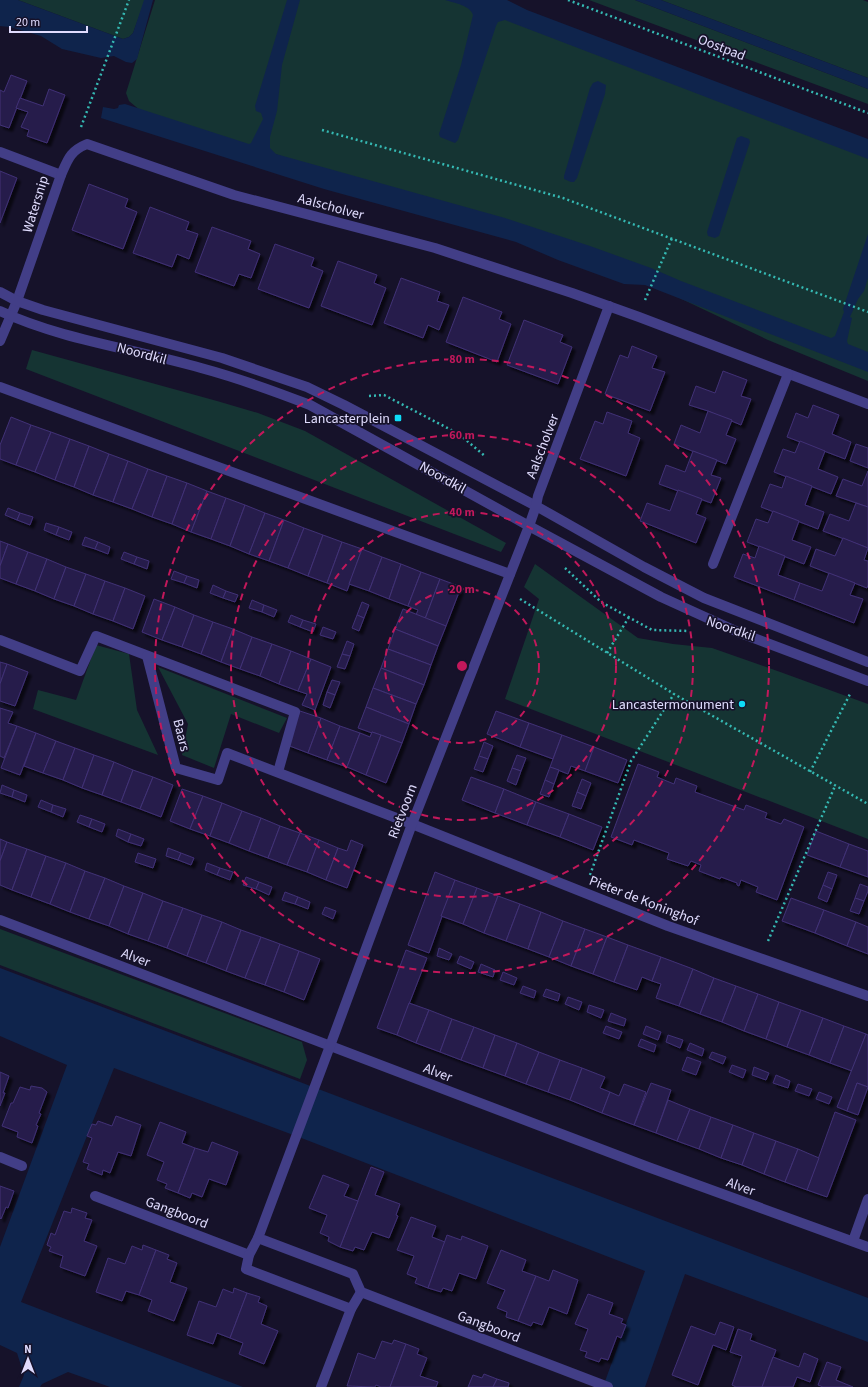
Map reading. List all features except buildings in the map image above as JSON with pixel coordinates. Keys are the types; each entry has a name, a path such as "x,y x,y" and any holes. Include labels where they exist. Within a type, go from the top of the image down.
{"street":[{"path":"61,175 68,157 77,148 86,144"},
{"name":"Aalscholver","path":"86,144 234,195 435,248 609,306 868,404"},
{"name":"Watersnip","path":"0,152 61,175 17,301 0,341"},
{"name":"Noordkil","path":"0,292 17,301 43,310 90,324 222,358 307,387 536,506 644,567 704,598 868,662"},
{"name":"Aalscholver","path":"529,526 538,496 609,306"},
{"name":"Noordkil","path":"0,311 10,316 59,332 202,368 273,391 310,405 661,597 738,632 868,681"},
{"path":"713,564 788,374"},
{"path":"0,387 510,574"},
{"name":"Rietvoorn","path":"330,1046 412,824 529,526"},
{"path":"0,640 80,671 96,636 295,712 278,772"},
{"name":"Baars","path":"147,656 176,768 218,780 227,753 412,824"},
{"name":"Pieter de Koninghof","path":"412,824 668,926 868,996"},
{"name":"Alver","path":"0,920 648,1167 868,1247"},
{"path":"330,1046 246,1269 351,1309"},
{"path":"0,1157 22,1166"},
{"name":"Gangboord","path":"95,1196 250,1255"},
{"path":"853,1241 868,1199"},
{"path":"258,1238 353,1274 361,1292 351,1309 321,1387"},
{"name":"Gangboord","path":"361,1292 608,1387"}],"path":[{"path":"86,144 79,130 129,0"},
{"name":"Oostpad","path":"568,0 868,113"},
{"path":"322,130 563,198 868,312"},
{"path":"649,289 672,238"},
{"name":"Noordkil","path":"562,565 601,602 652,630 695,631"},
{"path":"504,589 674,694 868,804"},
{"path":"607,653 629,617"},
{"path":"810,772 853,688"},
{"path":"584,892 631,761 674,694"},
{"path":"761,959 835,786"}],"green space":[{"path":"18,0 145,0 133,33 129,37 123,39"},
{"path":"155,0 458,0 868,146 868,381 768,340 616,268 236,141 141,111 129,101 126,93"},
{"path":"589,0 635,0 868,89 868,104"},
{"path":"661,0 863,0 868,2 868,78"},
{"path":"32,350 258,413 305,431 506,543 501,552 26,369"},
{"path":"535,564 638,638 673,644 712,648 868,704 868,839 505,699 539,599 524,587"},
{"path":"96,645 129,654 137,710 158,755 33,709 38,690 76,700"},
{"path":"158,667 287,718 279,733 231,714 214,768 182,755 188,724"},
{"path":"0,929 302,1042 307,1060 300,1079 0,965"}],"water":[{"path":"0,0 18,0 123,39 129,37 133,33 144,0 153,0 137,59 132,63 126,62 114,56 101,58 62,49 41,36 10,27 0,26"},
{"path":"287,0 300,0 282,65 277,111 270,137 270,148 276,154 505,218 590,246 651,268 681,281 831,338 835,336 844,312 843,309 868,234 868,278 864,291 858,299 850,317 852,318 847,341 848,344 868,352 868,372 645,285 624,284 558,260 516,242 324,189 101,118 103,107 114,109 118,108 119,105 125,104 249,144 251,143 263,119 261,113 256,111 255,106"},
{"path":"445,0 507,0 527,10 868,139 868,159 505,20 498,22 496,26 458,140 455,143 440,137 439,134 461,65 473,15 469,9 457,3"},
{"path":"635,0 661,0 868,78 868,89"},
{"path":"598,81 606,85 605,94 577,178 574,182 571,182 564,179 564,176 590,88 593,83"},
{"path":"741,136 749,139 750,142 719,236 715,238 708,236 707,232 737,138"},
{"path":"0,968 868,1298 868,1342 685,1274 645,1387 603,1387 645,1271 304,1139 114,1068 21,1302 243,1387 110,1387 68,1372 42,1384 40,1387 19,1387 24,1375 17,1353 0,1345 0,1247 67,1065 0,1036"}],"place":[{"name":"Lancasterplein","path":"398,418"},
{"name":"Lancastermonument","path":"742,704"}]}
